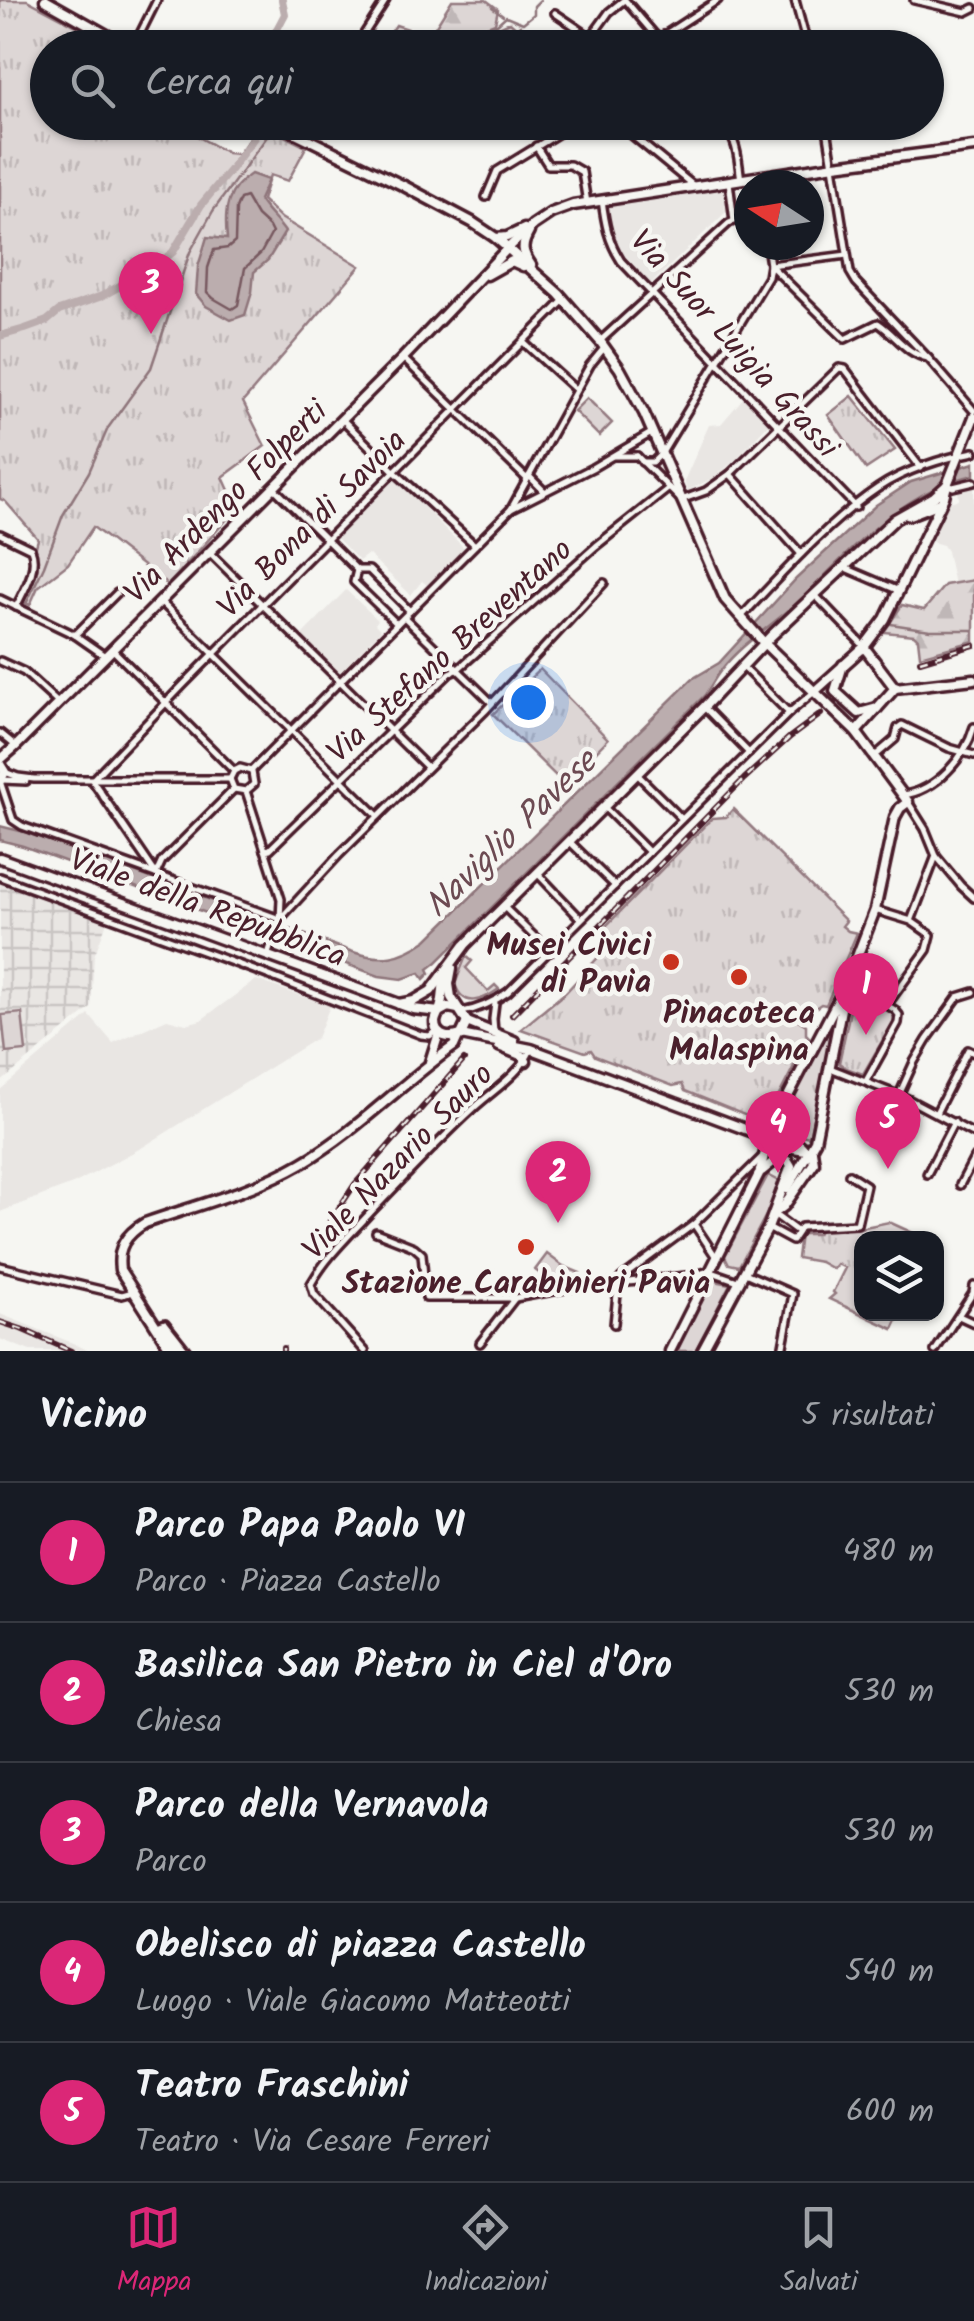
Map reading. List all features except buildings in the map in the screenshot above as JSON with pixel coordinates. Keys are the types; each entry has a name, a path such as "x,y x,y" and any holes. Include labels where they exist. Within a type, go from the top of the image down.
{"street":[{"path":"45,0 99,30"},
{"path":"141,30 157,0"},
{"path":"367,30 386,0"},
{"path":"597,30 609,12 625,0 650,30"},
{"path":"672,30 718,0"},
{"path":"795,0 803,30"},
{"path":"914,0 966,12 974,8"},
{"path":"555,13 581,30"},
{"path":"309,140 420,194 496,238 564,300 620,370 653,432 725,599 856,732 925,829 936,856 974,898"},
{"path":"486,197 497,171 546,140"},
{"path":"638,140 695,187"},
{"path":"735,140 740,170"},
{"path":"413,1009 473,1010 508,992 789,713 864,647 900,592 940,504 974,414 850,272 830,140"},
{"path":"536,146 548,165 570,165 582,172 587,202"},
{"path":"812,170 974,147"},
{"path":"496,238 507,237 551,213 587,202 734,181"},
{"path":"251,771 511,509 602,345 734,221 729,182"},
{"name":"Via Suor Luigia Grassi","path":"602,200 611,245 621,261 856,507"},
{"path":"533,225 522,248 536,272"},
{"name":"Via Ardengo Folperti","path":"2,770 16,746 533,225"},
{"path":"770,265 847,255"},
{"name":"Via Ardengo Folperti","path":"476,282 512,260 536,272"},
{"path":"642,462 653,462 662,452 768,278 769,260"},
{"path":"770,265 845,339 878,323 914,355 928,358"},
{"name":"Via Bona di Savoia","path":"92,780 564,300"},
{"path":"522,341 576,390"},
{"path":"403,358 544,492"},
{"path":"682,500 706,491 730,474 839,368 845,369 921,468"},
{"path":"342,418 475,545"},
{"path":"511,509 653,432"},
{"path":"636,442 637,456 682,500"},
{"path":"740,617 801,555 880,487 921,468 974,452"},
{"path":"611,456 637,456"},
{"path":"730,474 801,555"},
{"path":"946,485 974,482"},
{"path":"399,1004 431,991 455,956 704,707 762,640 895,519 934,497 946,485"},
{"path":"274,488 357,570 368,570 410,611"},
{"name":"Via Stefano Breventano","path":"265,850 450,673 669,488"},
{"path":"895,519 940,504"},
{"path":"922,510 926,514 925,534"},
{"path":"0,534 31,549 35,558 16,607"},
{"path":"210,552 427,767"},
{"path":"843,566 900,592"},
{"path":"357,570 354,582 397,624"},
{"path":"279,921 295,900 492,704 604,583"},
{"path":"76,635 117,592"},
{"path":"814,594 858,638 896,688"},
{"path":"0,599 109,652 166,702 234,771"},
{"path":"160,601 378,816"},
{"path":"404,618 492,704"},
{"path":"0,661 24,672 58,703"},
{"path":"843,665 835,688 837,694 859,713 878,708"},
{"path":"743,666 789,713"},
{"path":"856,732 896,688 974,679"},
{"path":"704,707 749,754"},
{"path":"874,756 895,739 900,726 974,755"},
{"path":"670,1351 759,1174 769,1138 846,982 876,910 895,818 905,799 940,778 965,751 974,727"},
{"path":"0,733 16,746"},
{"path":"234,789 230,778 234,771 244,768 254,776 254,784 246,791"},
{"path":"2,770 17,782 230,778"},
{"path":"2,770 13,820 22,826 279,921"},
{"path":"636,774 682,819"},
{"path":"92,780 156,874"},
{"path":"156,874 162,861 234,789"},
{"path":"234,789 246,791"},
{"path":"246,791 281,899 279,921 268,954"},
{"path":"604,807 649,852"},
{"path":"570,841 615,886"},
{"path":"911,921 936,856"},
{"name":"Viale della Repubblica","path":"0,858 413,1009"},
{"path":"537,873 582,919"},
{"path":"0,877 422,1035 434,1034 437,1028"},
{"path":"503,906 550,952"},
{"path":"876,910 911,921 931,935 931,942 887,1005"},
{"path":"455,956 449,984 451,997 467,1022 526,1061"},
{"path":"429,1064 446,972"},
{"path":"846,982 898,1012 898,1023 866,1082"},
{"path":"807,1149 816,1141 846,982"},
{"path":"899,1095 927,1040 958,997 974,992"},
{"path":"493,1037 495,1001"},
{"path":"413,1009 447,1038 493,1037 526,1045 769,1138 794,1140 807,1149 814,1164 774,1214"},
{"path":"828,1018 835,1017 840,1024"},
{"path":"172,1351 120,1270 122,1244 134,1230 300,1164 454,1046 467,1022"},
{"name":"Viale Nazario Sauro","path":"365,1351 314,1294 311,1284 328,1258 416,1165 526,1061 531,1049"},
{"path":"936,1113 968,1050 974,1053"},
{"path":"830,1068 899,1095 974,1134"},
{"path":"928,1174 954,1122"},
{"path":"614,1324 622,1278 694,1224 765,1154"},
{"path":"702,1351 768,1228 790,1163 778,1158 759,1174"},
{"path":"960,1186 974,1158"},
{"path":"768,1228 792,1241 802,1227 856,1224 866,1184 850,1174"},
{"path":"774,1214 798,1232"},
{"path":"694,1224 716,1257"},
{"path":"376,1232 422,1254 426,1298 515,1298 709,1270 740,1276 793,1294 782,1351"},
{"path":"0,1266 122,1295 133,1292"},
{"path":"934,1351 973,1294 974,1286"},
{"path":"480,1343 515,1298"},
{"path":"959,1316 974,1323"},
{"path":"157,1326 183,1351"}],"shaded area":[{"path":"724,190 726,212 651,284 617,246 607,206"},
{"path":"744,397 769,423 715,477 687,491 684,481 709,425 721,424"},
{"path":"394,477 464,548 427,585 422,581 411,595 368,554 359,561 336,537"},
{"path":"974,488 974,581 954,585 947,551 943,545 932,542 947,503 959,499 958,490"},
{"path":"346,590 378,620 375,624 381,630 339,673 301,636"},
{"path":"0,880 107,922 94,956 91,1008 0,1083"},
{"path":"256,980 330,1006 317,1038 143,1147 75,1183 0,1212 0,1090 89,1015 113,1043 167,1019 186,1024 201,1020"},
{"path":"0,1314 89,1351 30,1351 0,1339"}],"green space":[{"path":"0,0 27,0 84,30 30,30 30,140 204,140 227,153 238,154 248,140 292,140 306,147 288,181 270,175 262,200 281,218 360,266 243,402 265,446 223,477 237,508 168,585 93,527 68,564 38,587 30,605 17,600 38,539 0,499"},
{"path":"452,0 486,0 498,9 495,23 477,30 433,30"},
{"path":"510,22 518,29 516,30 492,30"},
{"path":"852,396 895,450 866,469 828,415"},
{"path":"587,398 612,423 599,436 574,411"},
{"path":"974,580 974,641 920,656 914,635 884,632 902,605 924,610 945,585"},
{"path":"540,669 608,739 564,784 493,714"},
{"path":"733,809 846,921 842,926 857,933 826,1005 814,1009 804,1006 797,1011 797,1019 806,1025 809,1037 773,1107 759,1121 685,1091 682,1084 673,1086 595,1056 591,1050 585,1052 521,1029 566,992 604,951 605,927 712,818 726,817"},
{"path":"466,956 472,961 466,968 488,991 495,985 499,989 474,1000 458,992 455,984"},
{"path":"855,987 895,1019 863,1074 839,1063"},
{"path":"22,1013 26,1051 6,1053 2,1015"},
{"path":"831,1024 809,1137 781,1130 778,1128"},
{"path":"768,1175 783,1183 739,1266 729,1264 725,1256"},
{"path":"889,1222 909,1231 854,1231 854,1311 829,1299 835,1294 845,1268 837,1264 833,1269 797,1258 800,1234 817,1234 820,1228 860,1228"},
{"path":"547,1254 580,1273 577,1282 543,1288 536,1283 542,1275 535,1270"},
{"path":"716,1274 719,1282 730,1284 695,1351 677,1351"},
{"path":"876,1321 897,1321 893,1329"}],"water":[{"path":"251,174 268,180 259,200 285,232 268,260 254,272 245,315 231,320 206,306 196,294 198,267 207,237 227,239 228,202 236,187"},
{"path":"974,463 974,475 922,495 877,526 797,603 739,651 705,695 428,969 430,973 424,979 420,973 402,979 379,976 0,840 0,826 28,833 350,951 372,957 399,955 427,940 692,679 719,663 796,579 876,505 911,482"}],"waterway":[{"path":"277,30 285,14 282,0"},
{"path":"484,30 506,16 523,23 534,14 534,6 540,0"},
{"path":"492,7 503,15"},
{"path":"513,30 520,25"},
{"path":"0,336 47,321 59,311 102,296 157,265 173,252 201,205 252,140"},
{"path":"27,602 63,515 89,472 108,428 151,368 190,252 213,211 264,140"},
{"path":"891,624 930,630 974,630"}],"railway":[{"path":"920,661 974,645"},
{"path":"512,1015 744,779 821,714"},
{"path":"325,1229 355,1184 464,1060"},
{"path":"0,1322 71,1351"}],"place":[{"name":"Parco della Vernavola","path":"151,334"},
{"name":"Musei Civici di Pavia","path":"671,962"},
{"name":"Pinacoteca Malaspina","path":"739,977"},
{"name":"Parco Papa Paolo VI","path":"866,1035"},
{"name":"Teatro Fraschini","path":"888,1169"},
{"name":"Obelisco di piazza Castello","path":"778,1173"},
{"name":"Basilica San Pietro in Ciel d'Oro","path":"558,1223"},
{"name":"Stazione Carabinieri Pavia","path":"526,1247"}],"water label":[{"name":"Naviglio Pavese","path":"510,833"}]}
